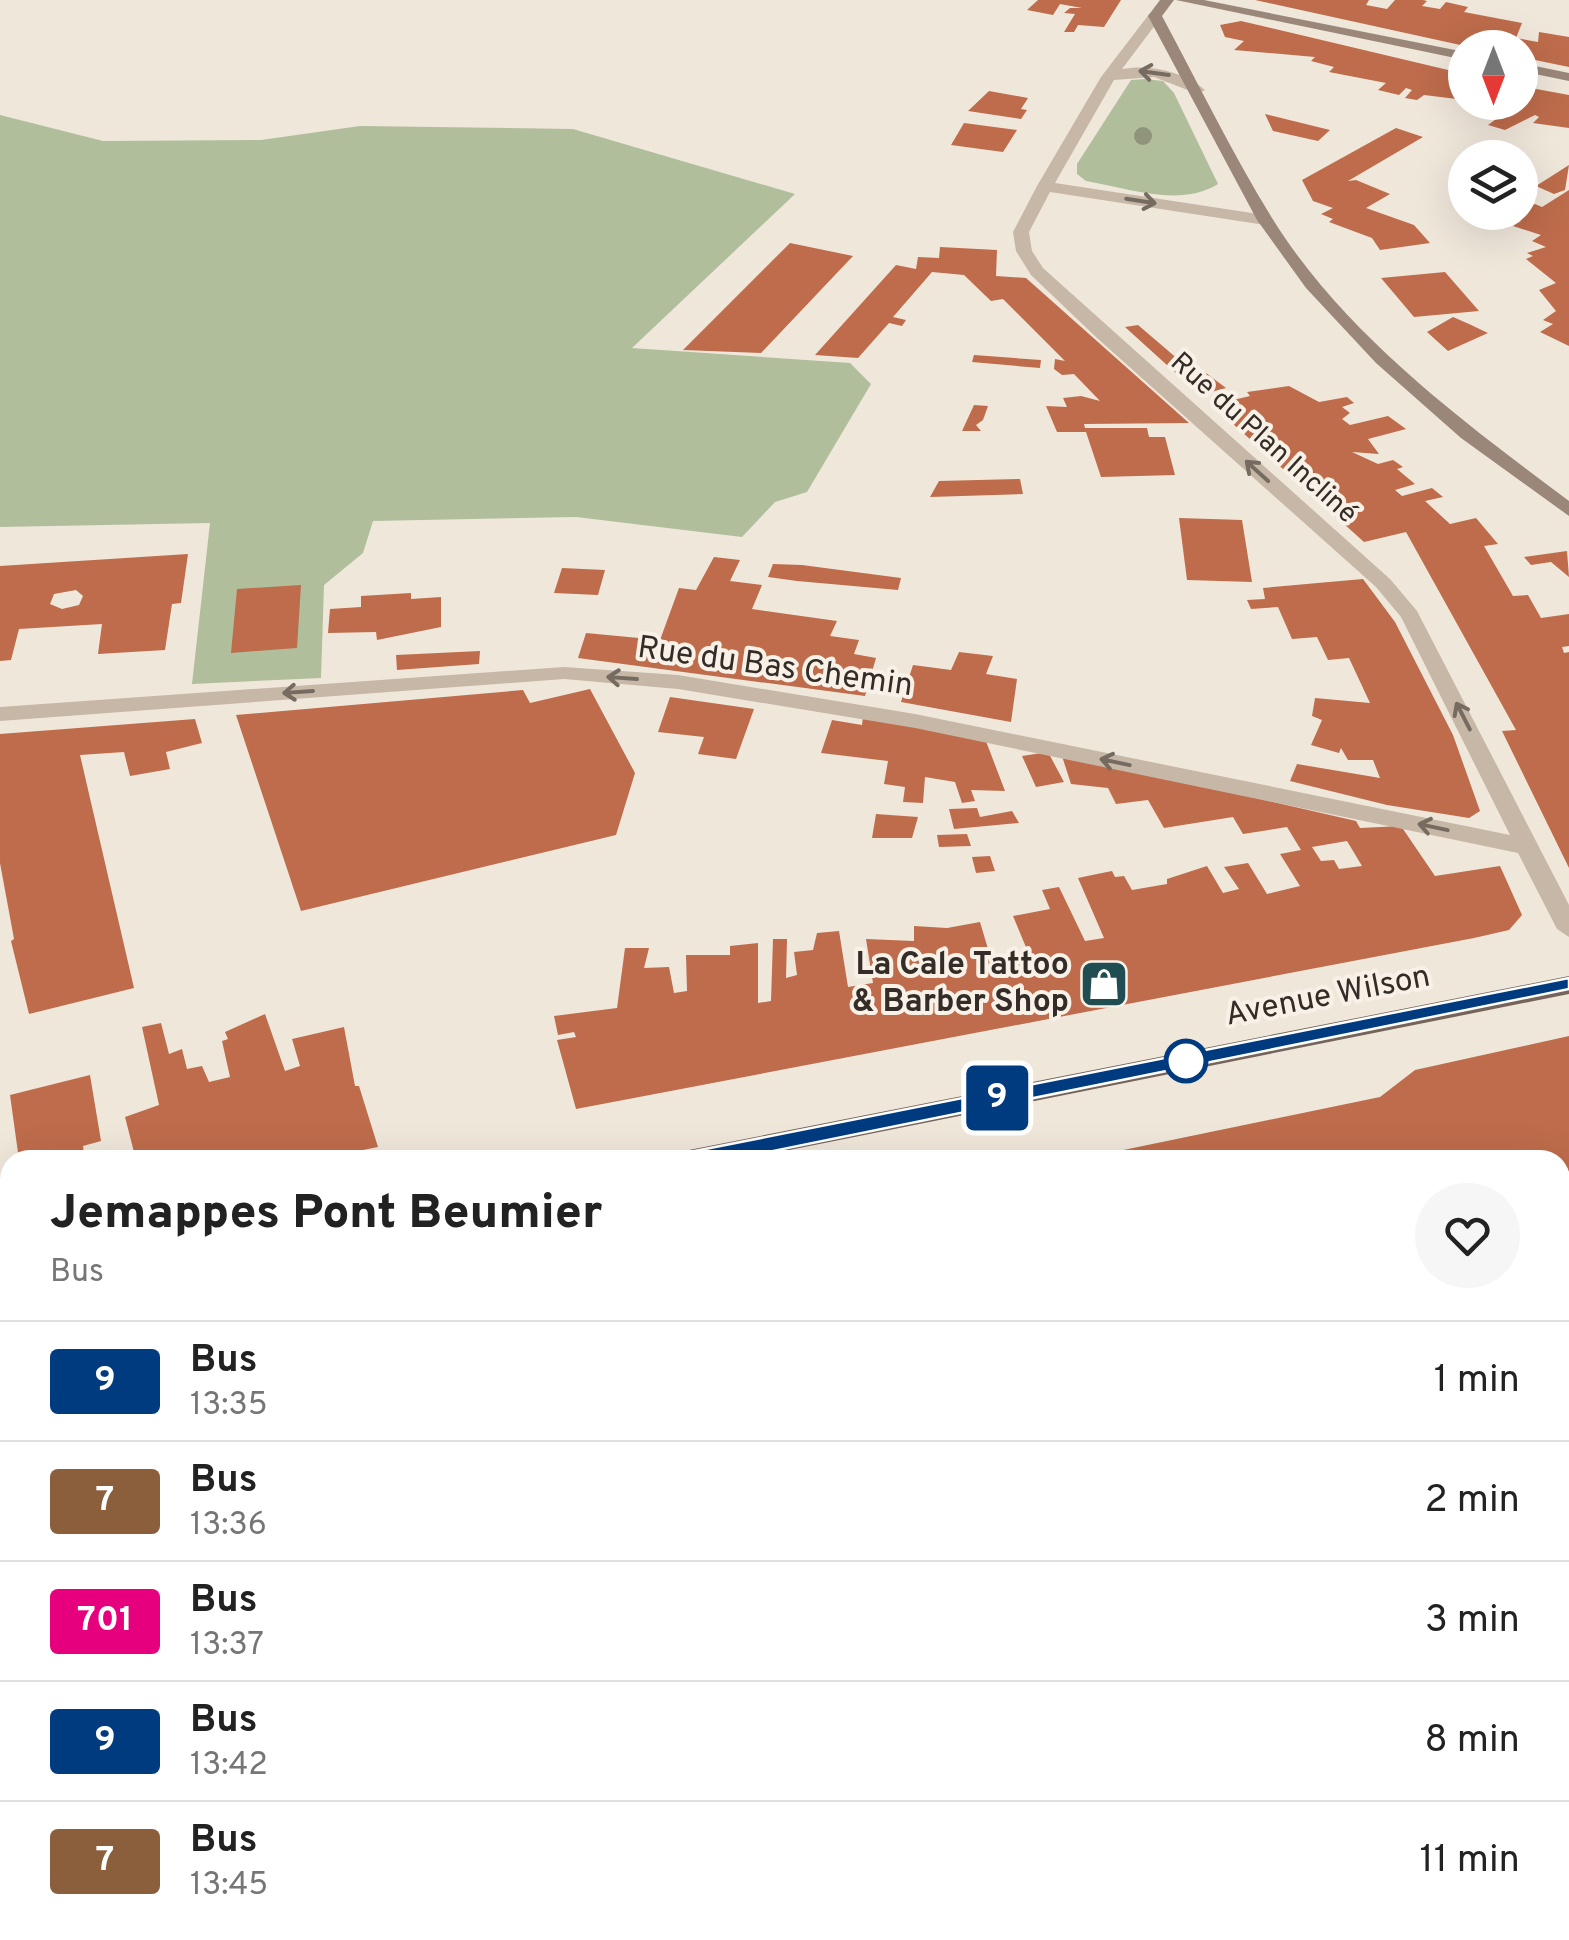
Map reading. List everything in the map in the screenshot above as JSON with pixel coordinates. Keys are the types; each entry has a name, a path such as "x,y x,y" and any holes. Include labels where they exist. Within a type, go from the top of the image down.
{"main road":[{"name":"Avenue Wilson","path":"740,1150 1569,984"}],"street":[{"path":"1166,0 1155,16 1265,220 1312,284 1382,359 1468,434 1569,510"},
{"path":"1183,0 1448,53"},
{"name":"Rue du Plan Incliné","path":"1155,16 1108,77 1045,186 1021,232 1024,251 1038,271 1383,582 1433,656 1569,928"},
{"path":"1538,71 1569,77"},
{"path":"1108,77 1123,72 1160,73 1198,90"},
{"path":"1045,186 1265,220"},
{"name":"Rue du Bas Chemin","path":"0,714 564,674 678,682 915,722 1529,847"}],"green space":[{"path":"1131,80 1163,81 1174,93 1218,184 1187,195 1171,195 1086,181 1077,174 1077,164"},
{"path":"0,115 103,141 261,140 360,126 573,129 795,194 632,348 850,363 871,384 807,492 775,502 742,537 576,517 373,521 363,553 324,585 321,678 192,684 210,523 0,527"}],"building":[{"path":"1038,0 1121,0 1104,27 1078,25 1074,32 1064,32 1075,14 1064,13 1070,8 1082,8 1060,4 1053,15 1027,10"},
{"path":"1255,0 1369,0 1366,5 1387,9 1395,0 1423,0 1427,1 1422,6 1440,9 1446,2 1468,7 1464,12 1522,23 1519,30 1448,30 1448,42"},
{"path":"1241,21 1448,70 1448,98 1424,95 1417,100 1405,98 1412,90 1406,88 1399,95 1378,90 1386,83 1329,72 1334,67 1311,61 1315,57 1234,50 1244,41 1225,37 1220,25"},
{"path":"1539,32 1569,37 1569,67 1538,61"},
{"path":"1538,89 1569,95 1569,128 1533,123 1539,117"},
{"path":"989,91 1028,98 1021,109 1027,110 1021,119 968,111"},
{"path":"1265,114 1330,130 1318,141 1273,131"},
{"path":"1495,120 1525,120 1505,130 1488,125"},
{"path":"964,123 1017,130 1003,152 951,145"},
{"path":"1396,128 1423,137 1348,181 1356,180 1390,194 1366,208 1414,225 1430,243 1380,250 1372,238 1329,222 1333,219 1321,214 1333,208 1313,201 1302,180"},
{"path":"1569,165 1565,190 1554,194 1538,185"},
{"path":"1569,190 1569,346 1540,332 1553,324 1543,320 1556,311 1539,290 1556,283 1526,259 1533,256 1527,253 1546,247 1532,241 1541,235 1525,230 1538,230 1538,205 1542,207"},
{"path":"790,243 853,256 761,353 683,350"},
{"path":"940,247 997,250 996,276 1026,278 1189,423 1084,424 1085,428 1147,428 1149,437 1165,437 1175,475 1101,477 1086,432 1057,432 1046,406 1067,407 1063,398 1081,396 1100,401 1074,374 1062,375 1054,369 1055,359 1065,361 1003,299 991,301 964,275 932,272 893,317 906,320 902,326 889,323 858,358 815,355 896,265 916,269 918,257 939,258"},
{"path":"1445,272 1479,311 1414,317 1381,278"},
{"path":"1453,317 1488,333 1448,351 1427,332"},
{"path":"1138,325 1193,372 1202,370 1226,388 1200,395 1125,327"},
{"path":"974,355 1041,360 1040,368 972,362"},
{"path":"1289,386 1319,402 1347,397 1354,403 1342,407 1350,413 1342,419 1350,425 1388,416 1406,429 1368,439 1379,454 1352,452 1378,464 1393,460 1403,467 1397,469 1415,484 1395,490 1402,496 1432,488 1443,497 1425,501 1450,524 1476,518 1498,544 1484,546 1513,596 1528,595 1541,618 1569,614 1569,646 1562,647 1564,653 1569,652 1569,868 1502,731 1516,730 1406,532 1364,542 1212,405 1250,396 1247,392"},
{"path":"974,405 988,406 983,420 976,425 981,431 962,431"},
{"path":"1020,479 1023,494 930,497 939,481"},
{"path":"1179,518 1242,520 1252,582 1187,580"},
{"path":"1567,551 1569,577 1551,562 1531,565 1524,557"},
{"path":"188,554 181,603 172,604 165,650 98,654 102,624 19,629 11,660 0,661 0,566","holes":["76,590 83,596 79,605 62,609 50,604 54,594"]},
{"path":"714,557 740,560 730,581 762,585 752,609 837,621 830,636 859,640 854,654 876,658 865,696 578,658 586,633 660,640 679,588 696,590"},
{"path":"773,564 901,578 898,590 797,581 768,577"},
{"path":"562,568 605,570 598,595 554,593"},
{"path":"1363,579 1395,622 1453,735 1480,811 1469,818 1387,805 1290,781 1297,764 1380,778 1373,760 1348,760 1341,748 1339,753 1311,745 1322,720 1312,716 1315,698 1370,703 1349,658 1328,660 1317,637 1292,639 1278,607 1251,609 1247,600 1265,599 1263,588"},
{"path":"301,585 297,648 231,653 237,589"},
{"path":"411,593 411,599 441,597 441,627 377,640 376,632 328,633 330,609 361,607 361,596"},
{"path":"480,651 479,664 397,670 396,655"},
{"path":"959,652 993,656 986,674 1017,679 1011,722 901,702 913,665 951,670"},
{"path":"590,689 635,773 616,835 301,911 236,715 523,690 530,703"},
{"path":"670,697 754,709 736,759 698,754 704,737 658,732"},
{"path":"863,717 984,736 1005,791 971,790 975,801 962,803 955,782 925,777 923,803 903,802 905,787 884,784 888,761 821,753 832,720 862,725"},
{"path":"195,719 202,743 166,752 170,769 130,776 124,752 80,755 134,988 29,1014 11,941 14,939 0,863 0,734"},
{"path":"1048,752 1064,782 1036,787 1022,756"},
{"path":"1061,753 1356,821 1360,828 1401,826 1435,876 1500,866 1522,915 1509,930 1474,938 576,1109 557,1040 576,1037 574,1032 558,1035 554,1016 617,1008 625,948 649,948 644,968 669,967 674,993 687,991 686,955 730,955 730,946 758,943 758,1003 771,1001 773,939 787,939 786,978 797,975 794,952 813,950 817,933 839,931 848,987 873,983 866,939 914,941 914,926 947,928 980,922 991,959 1028,952 1013,916 1050,909 1042,890 1059,887 1085,941 1104,938 1078,878 1112,871 1115,877 1124,876 1132,890 1167,884 1167,879 1207,866 1223,893 1239,889 1224,867 1248,863 1267,894 1300,886 1280,854 1301,850 1287,827 1243,834 1233,817 1164,828 1148,800 1116,804 1108,788 1071,784","holes":["1347,841 1362,866 1339,869 1334,860 1321,861 1312,847"]},
{"path":"977,808 980,817 1012,811 1019,823 954,829 949,809"},
{"path":"876,814 918,817 912,838 872,838"},
{"path":"967,834 971,846 939,847 937,835"},
{"path":"990,856 995,871 976,873 972,857"},
{"path":"265,1014 285,1071 300,1066 292,1039 344,1027 355,1086 359,1086 378,1147 133,1150 125,1117 159,1105 142,1027 161,1023 169,1054 182,1049 187,1069 202,1066 209,1082 230,1077 222,1041 228,1039 225,1032"},
{"path":"1569,1036 1569,1150 1123,1150 1380,1097 1415,1070"},
{"path":"90,1075 101,1141 83,1146 84,1150 18,1150 10,1095"}],"bus line":[{"name":"9","path":"740,1150 1569,984"}],"place":[{"name":"La Cale Tattoo & Barber Shop","path":"1104,984"}]}
